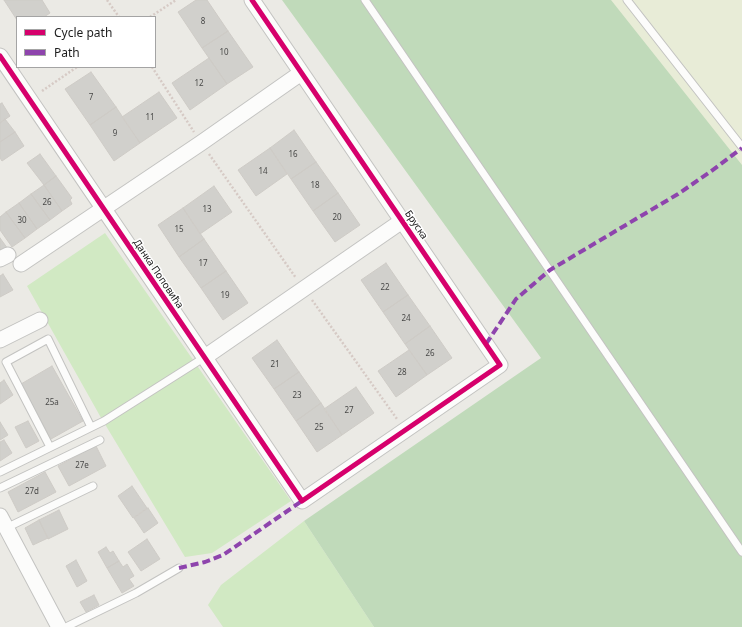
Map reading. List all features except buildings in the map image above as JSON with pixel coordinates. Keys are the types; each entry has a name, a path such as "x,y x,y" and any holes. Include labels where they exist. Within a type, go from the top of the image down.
{"street":[{"name":"Бруска","path":"252,0 500,365 405,430"},
{"name":"Данка Поповића","path":"0,56 103,210 302,501 405,430"},
{"path":"21,264 103,210 301,73"},
{"name":"Бруска","path":"204,357 402,221"},
{"path":"0,340 40,320"},
{"path":"3,522 59,627"}],"lane":[{"path":"365,0 742,552"},
{"path":"627,0 742,147"},
{"path":"50,447 6,362 48,339 91,427"},
{"path":"0,472 104,421 204,357"},
{"path":"0,488 100,440"},
{"path":"3,522 93,486"},
{"path":"66,627 136,593 179,568"}],"path":[{"path":"107,0 118,16"},
{"path":"152,16 176,0"},
{"path":"30,99 76,68"},
{"path":"153,68 201,143 405,430"}],"green space":[{"path":"282,0 611,0 742,165 742,627 374,627 304,521 541,358"},
{"path":"609,0 742,0 742,170"},
{"path":"105,233 291,501 212,553 185,557 100,416 27,286"},
{"path":"304,521 374,627 223,627 208,605 221,585"}],"marked path":[{"path":"486,344 516,299 550,270 678,194 742,148"},
{"path":"179,568 205,562 223,555 302,501"}],"cycle path":[{"path":"0,56 302,501 500,365 252,0"}]}
